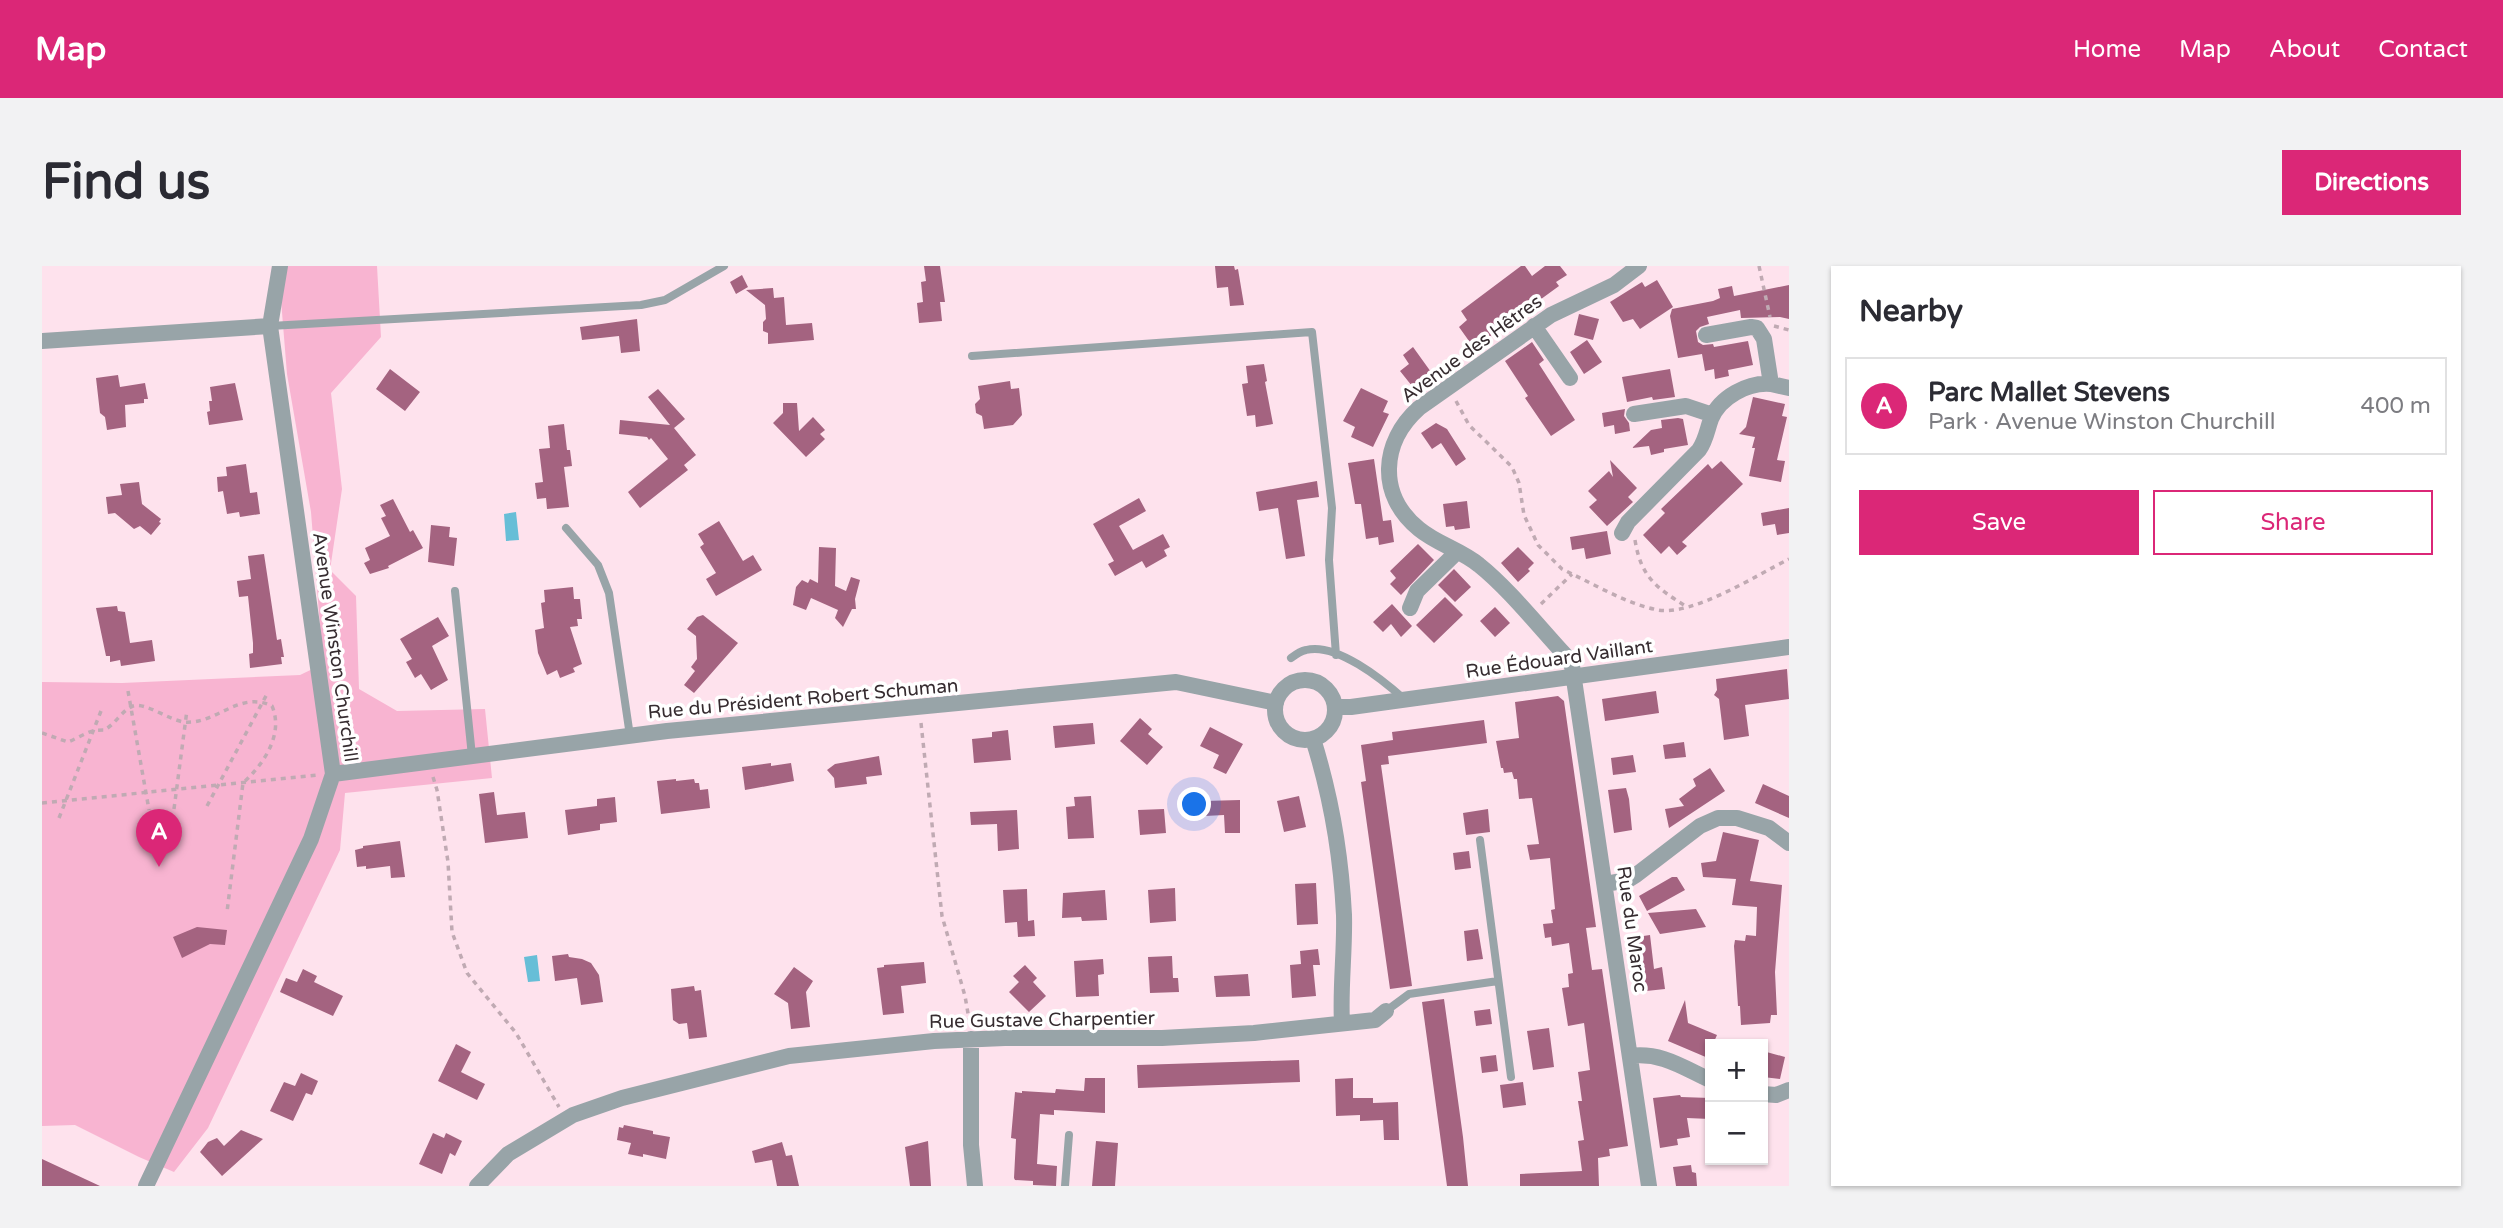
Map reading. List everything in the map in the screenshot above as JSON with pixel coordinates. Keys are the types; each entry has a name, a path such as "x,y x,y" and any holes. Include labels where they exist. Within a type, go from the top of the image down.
{"street":[{"name":"Avenue Winston Churchill","path":"146,1186 311,839 333,774 270,326 280,266"},
{"name":"Avenue des Hêtres","path":"1575,677 1569,658 1480,565 1426,535 1404,514 1392,494 1389,472 1392,447 1402,425 1448,386 1534,326 1567,306 1620,281 1639,266"},
{"path":"42,341 270,326"},
{"path":"1534,326 1570,377"},
{"path":"1706,335 1757,328 1763,337 1771,384"},
{"path":"1622,533 1632,518 1699,450 1713,415 1735,393 1757,384 1789,388"},
{"path":"1634,414 1686,406 1713,415"},
{"path":"1410,608 1417,591 1457,552"},
{"name":"Rue Édouard Vaillant","path":"1335,707 1789,647"},
{"name":"Rue du Maroc","path":"1575,677 1649,1186"},
{"path":"1307,680 1324,687 1331,694 1335,707 1330,727 1313,738 1296,738 1285,731 1278,720 1276,703 1290,684 1307,680"},
{"name":"Rue du Président Robert Schuman","path":"333,774 630,736 1176,682 1276,703"},
{"path":"1313,738 1331,804 1338,849 1343,914 1342,1023"},
{"path":"1605,884 1628,880 1700,827 1718,818 1737,818 1769,828 1789,843"},
{"name":"Rue Gustave Charpentier","path":"477,1186 508,1154 566,1119 622,1098 789,1056 971,1039 1139,1040 1245,1034 1375,1020 1385,1011"},
{"path":"971,1039 971,1145 975,1186"},
{"path":"1630,1056 1660,1056 1705,1078"},
{"path":"1768,1094 1776,1095 1789,1090"}],"lane":[{"path":"270,326 641,305 665,300 724,266"},
{"path":"972,356 1312,332 1332,508 1329,559 1336,655"},
{"path":"566,528 598,565 609,593 630,736"},
{"path":"455,591 472,756"},
{"path":"1291,657 1307,650 1326,651 1364,668 1404,699"},
{"path":"1480,841 1511,1077"},
{"path":"1385,1011 1409,994 1498,981"},
{"path":"1065,1186 1069,1135"}],"path":[{"path":"1759,266 1771,325 1789,330"},
{"path":"1448,386 1469,425 1512,467 1519,484 1524,515 1538,545 1562,569 1636,604 1660,610 1687,607 1716,596 1789,559"},
{"path":"1632,518 1637,555 1647,576 1660,590 1687,607"},
{"path":"1528,616 1572,574"},
{"path":"128,691 149,810"},
{"path":"206,806 267,694"},
{"path":"42,733 68,742 93,730 103,730 131,706 138,705 167,718 186,722 221,713 234,705 263,702 272,706 277,725 263,761 243,783 227,912"},
{"path":"919,707 927,758 942,916 967,1004 971,1039"},
{"path":"174,809 187,710"},
{"path":"60,818 101,711"},
{"path":"429,761 438,790 448,862 452,932 467,973 516,1033 566,1119"},
{"path":"42,803 333,774"}],"shaded area":[{"path":"287,266 377,266 381,337 331,393 342,489 330,570 356,596 359,689 397,711 485,709 492,778 345,793 340,850 208,1128 174,1172 75,1125 42,1126 42,682 122,683 300,675 323,664 311,512 287,374 281,300"}],"water":[{"path":"516,512 519,540 506,541 504,514"},
{"path":"537,955 540,981 528,982 524,957"}],"building":[{"path":"924,266 940,266 945,302 940,302 942,321 919,323 917,303 923,302 921,282 926,281"},
{"path":"1215,266 1234,266 1235,270 1238,269 1244,305 1230,306 1228,287 1217,288"},
{"path":"1521,266 1525,266 1532,276 1545,266 1560,266 1567,275 1556,282 1559,286 1474,348 1459,327 1467,320 1461,311"},
{"path":"742,275 748,287 736,294 730,282"},
{"path":"1657,280 1673,307 1640,329 1633,319 1623,322 1610,302 1642,282 1645,287"},
{"path":"1789,285 1789,319 1741,318 1740,310 1707,317 1709,324 1696,331 1698,342 1703,345 1713,344 1714,347 1748,341 1753,365 1728,370 1729,376 1715,379 1714,369 1705,371 1702,354 1678,358 1670,316 1672,309 1713,301 1720,298 1718,289 1732,286 1734,296"},
{"path":"773,288 774,298 784,297 786,325 812,323 814,340 768,344 768,333 763,331 765,305 746,290"},
{"path":"1579,314 1599,319 1593,340 1574,335"},
{"path":"637,319 640,351 621,353 619,336 582,340 580,327"},
{"path":"1587,340 1602,362 1584,374 1570,352"},
{"path":"1532,342 1544,360 1539,364 1575,420 1551,436 1525,398 1528,396 1505,361"},
{"path":"1413,347 1431,372 1412,386 1400,371 1409,364 1403,355"},
{"path":"1264,364 1273,424 1256,427 1255,415 1247,416 1242,384 1248,383 1246,366"},
{"path":"390,369 420,392 405,411 376,389"},
{"path":"1670,369 1675,397 1653,400 1652,397 1627,402 1622,377"},
{"path":"118,375 120,387 145,383 148,399 144,399 144,403 125,405 126,427 107,430 105,417 100,413 96,378"},
{"path":"1010,381 1011,389 1019,388 1022,415 1013,425 984,429 982,416 976,413 975,404 980,399 978,386"},
{"path":"235,383 243,420 209,425 207,412 210,411 209,401 212,401 210,387"},
{"path":"1361,388 1388,401 1383,412 1389,414 1373,447 1351,437 1355,427 1343,421"},
{"path":"658,389 685,419 674,428 696,455 684,465 688,470 640,508 628,492 668,459 651,438 649,440 647,437 619,434 620,420 670,425 648,397"},
{"path":"1753,397 1785,404 1782,416 1787,417 1777,460 1785,461 1781,482 1749,476 1755,437 1739,434 1746,427"},
{"path":"783,403 797,403 799,431 813,417 825,430 820,434 825,439 806,457 773,423 783,413"},
{"path":"1625,409 1624,416 1630,431 1615,434 1614,425 1604,427 1602,413"},
{"path":"1683,419 1688,445 1664,449 1664,452 1651,455 1649,446 1632,448 1651,430 1662,428 1661,420"},
{"path":"1436,423 1447,429 1466,459 1456,466 1441,443 1432,449 1421,433"},
{"path":"564,424 572,466 564,467 569,507 547,509 546,498 537,499 535,483 543,482 539,449 550,448 548,426"},
{"path":"1374,459 1383,521 1391,520 1394,542 1379,545 1378,537 1366,539 1361,504 1355,504 1348,463"},
{"path":"1610,460 1637,488 1628,497 1633,502 1607,526 1589,507 1597,500 1588,491 1609,471 1613,477"},
{"path":"1721,461 1743,484 1682,542 1687,546 1677,555 1669,546 1661,554 1643,535 1665,513 1661,509 1708,464 1712,469"},
{"path":"246,464 250,493 257,492 260,514 240,517 239,512 227,514 223,491 218,492 217,477 227,476 226,467"},
{"path":"1317,481 1319,497 1297,500 1305,556 1286,559 1278,508 1259,511 1256,492"},
{"path":"139,482 142,504 161,519 161,523 151,535 140,526 134,529 115,513 108,514 106,497 122,495 120,484"},
{"path":"1139,498 1146,511 1119,526 1133,550 1163,534 1170,547 1164,550 1167,556 1146,568 1142,561 1115,576 1108,564 1114,561 1093,524"},
{"path":"393,499 410,532 413,530 423,548 388,566 389,568 370,574 364,563 370,560 365,548 390,536 381,518 386,516 380,505"},
{"path":"1467,501 1470,528 1455,530 1454,526 1446,527 1443,504"},
{"path":"1789,508 1789,533 1777,535 1775,524 1763,526 1761,513"},
{"path":"719,521 743,561 753,555 762,570 716,596 706,579 716,573 700,547 704,544 698,534"},
{"path":"431,525 450,527 449,537 457,538 454,566 428,562"},
{"path":"1607,531 1611,554 1586,559 1584,548 1572,550 1570,537"},
{"path":"1418,544 1434,560 1401,595 1390,584 1396,578 1390,571"},
{"path":"819,547 836,548 835,586 846,591 851,577 860,580 855,599 856,609 852,609 843,627 835,618 838,610 811,598 806,610 793,605 796,587 802,580 808,583 810,579 818,583"},
{"path":"1518,547 1534,563 1518,582 1501,563"},
{"path":"264,554 277,640 281,639 284,657 281,657 282,664 250,668 249,654 253,653 253,643 248,596 239,597 237,581 251,579 248,556"},
{"path":"1454,569 1471,587 1455,602 1438,585"},
{"path":"573,587 574,599 580,599 582,619 577,619 578,626 570,627 582,664 573,668 575,672 560,678 557,670 547,675 538,653 535,630 544,628 541,603 545,602 544,590"},
{"path":"1445,597 1463,615 1434,643 1416,625"},
{"path":"1392,604 1412,626 1401,637 1391,624 1383,632 1373,622"},
{"path":"117,606 118,611 125,612 130,643 152,640 155,661 121,666 120,660 110,662 110,656 106,656 96,608"},
{"path":"1495,607 1510,623 1495,637 1480,621"},
{"path":"703,615 738,643 694,693 684,685 695,671 691,667 697,659 696,636 687,629 697,617"},
{"path":"438,617 449,636 432,646 448,680 431,690 421,674 415,678 406,662 412,659 400,639"},
{"path":"1787,669 1789,699 1745,705 1749,736 1724,740 1719,699 1714,695 1717,690 1716,679"},
{"path":"1656,691 1659,713 1605,721 1602,699"},
{"path":"1558,696 1564,701 1596,927 1586,928 1592,970 1602,969 1628,1146 1609,1149 1610,1156 1598,1158 1599,1186 1520,1186 1520,1174 1582,1171 1578,1141 1584,1140 1578,1101 1582,1101 1578,1072 1590,1070 1584,1023 1568,1026 1562,988 1569,987 1568,974 1573,973 1569,943 1552,946 1551,937 1545,938 1543,924 1553,923 1551,910 1555,909 1550,858 1530,860 1527,845 1539,844 1532,798 1519,799 1517,779 1514,779 1512,772 1504,773 1501,768 1496,741 1519,738 1515,702"},
{"path":"1140,718 1152,729 1148,734 1163,747 1147,765 1120,741"},
{"path":"1484,720 1487,743 1388,756 1389,764 1381,765 1412,986 1390,989 1361,782 1366,781 1361,745 1393,740 1392,732"},
{"path":"1093,723 1095,744 1055,748 1053,726"},
{"path":"1210,727 1243,744 1226,774 1213,768 1219,755 1200,746"},
{"path":"1008,730 1011,760 974,763 972,739 992,737 992,732"},
{"path":"1684,742 1686,757 1665,759 1663,745"},
{"path":"1633,755 1636,772 1613,775 1611,758"},
{"path":"879,756 882,775 866,777 867,784 835,788 834,778 827,770 835,764"},
{"path":"771,763 771,766 791,763 794,781 745,790 742,767"},
{"path":"1710,768 1725,791 1669,828 1665,809 1684,806 1679,799 1696,786 1693,779"},
{"path":"694,779 695,783 699,783 700,790 708,789 710,808 661,814 657,781"},
{"path":"1763,784 1789,796 1789,818 1755,803"},
{"path":"1626,788 1632,830 1614,833 1608,790"},
{"path":"494,792 497,815 525,812 528,838 485,843 479,794"},
{"path":"1091,796 1094,838 1068,839 1066,807 1075,806 1074,797"},
{"path":"1299,796 1306,827 1284,832 1277,801"},
{"path":"615,797 617,822 600,824 600,830 568,835 565,810 597,806 597,799"},
{"path":"1240,800 1240,833 1225,833 1224,815 1205,816 1204,801"},
{"path":"1164,809 1166,833 1140,835 1138,810"},
{"path":"1488,809 1490,832 1466,835 1463,813"},
{"path":"1017,810 1019,849 998,851 997,824 971,825 970,812"},
{"path":"1723,832 1759,840 1750,881 1782,885 1775,972 1777,1015 1771,1015 1770,1023 1741,1025 1738,1006 1735,940 1745,941 1746,935 1756,936 1757,907 1732,905 1736,879 1703,877 1701,863 1716,861"},
{"path":"400,841 405,877 391,878 390,866 366,869 366,866 357,867 355,850 363,846"},
{"path":"1469,851 1471,868 1455,870 1453,853"},
{"path":"1672,877 1677,877 1685,890 1647,911 1639,896"},
{"path":"1316,883 1318,924 1297,925 1295,884"},
{"path":"1175,888 1176,921 1150,923 1148,890"},
{"path":"1027,889 1028,921 1034,920 1035,936 1018,937 1017,922 1005,923 1003,890"},
{"path":"1105,890 1107,920 1082,921 1081,917 1062,918 1063,893"},
{"path":"1696,909 1706,927 1660,934 1648,913"},
{"path":"197,927 227,930 225,945 210,944 182,958 173,937"},
{"path":"1478,929 1483,959 1467,961 1464,931"},
{"path":"1650,935 1654,969 1662,967 1665,989 1637,992 1630,938"},
{"path":"1318,949 1320,965 1313,965 1316,996 1292,998 1290,965 1301,964 1300,951"},
{"path":"568,954 569,957 591,963 599,975 603,1002 581,1005 577,978 555,981 552,956"},
{"path":"1172,956 1173,978 1178,978 1179,992 1150,993 1148,957"},
{"path":"1103,959 1104,974 1098,975 1099,996 1076,997 1074,961"},
{"path":"924,962 926,983 901,986 904,1013 883,1015 877,968"},
{"path":"1025,965 1037,978 1033,982 1046,996 1029,1012 1009,992 1019,982 1013,976"},
{"path":"794,967 813,981 806,992 810,1027 791,1029 788,1003 774,994"},
{"path":"303,969 317,976 314,982 343,996 333,1016 280,992 286,978 297,982"},
{"path":"1248,974 1250,996 1216,997 1214,976"},
{"path":"694,986 695,991 701,990 707,1037 689,1039 687,1023 679,1024 673,1020 671,989"},
{"path":"1444,999 1468,1186 1447,1186 1422,1002"},
{"path":"1685,1000 1688,1023 1717,1035 1715,1039 1705,1039 1705,1057 1668,1041"},
{"path":"1490,1009 1492,1024 1476,1026 1474,1011"},
{"path":"1549,1028 1554,1067 1533,1070 1527,1031"},
{"path":"456,1044 471,1052 461,1072 485,1084 477,1100 438,1081"},
{"path":"1768,1052 1785,1057 1780,1079 1768,1078"},
{"path":"1496,1055 1498,1071 1482,1073 1480,1057"},
{"path":"1299,1060 1300,1082 1138,1088 1137,1065"},
{"path":"301,1073 318,1081 312,1095 306,1093 293,1121 270,1111 284,1082 295,1086"},
{"path":"1085,1078 1105,1078 1105,1113 1054,1110 1054,1115 1040,1114 1037,1164 1057,1166 1056,1186 1033,1185 1033,1181 1015,1180 1016,1139 1011,1138 1015,1092 1055,1093 1056,1089 1084,1091"},
{"path":"1353,1078 1353,1098 1373,1098 1373,1103 1398,1102 1399,1140 1384,1140 1383,1120 1360,1121 1360,1115 1336,1116 1335,1079"},
{"path":"1523,1082 1526,1105 1503,1108 1500,1085"},
{"path":"1680,1095 1705,1098 1705,1119 1687,1118 1690,1137 1677,1139 1678,1145 1660,1148 1653,1098"},
{"path":"624,1125 670,1137 666,1159 628,1154 631,1143 617,1140 619,1127 623,1128"},
{"path":"241,1130 263,1139 222,1176 200,1152 208,1142 217,1138 224,1146"},
{"path":"433,1133 444,1138 446,1133 462,1141 455,1156 450,1153 442,1174 419,1164"},
{"path":"928,1141 931,1186 910,1186 905,1147"},
{"path":"1096,1141 1118,1143 1115,1186 1092,1186"},
{"path":"782,1142 786,1156 792,1155 799,1186 777,1186 772,1160 755,1163 752,1151"},
{"path":"42,1159 100,1186 42,1186"},
{"path":"1691,1165 1692,1172 1696,1173 1697,1186 1676,1186 1673,1167"}],"place":[{"name":"Parc Mallet Stevens","path":"159,867"}]}
